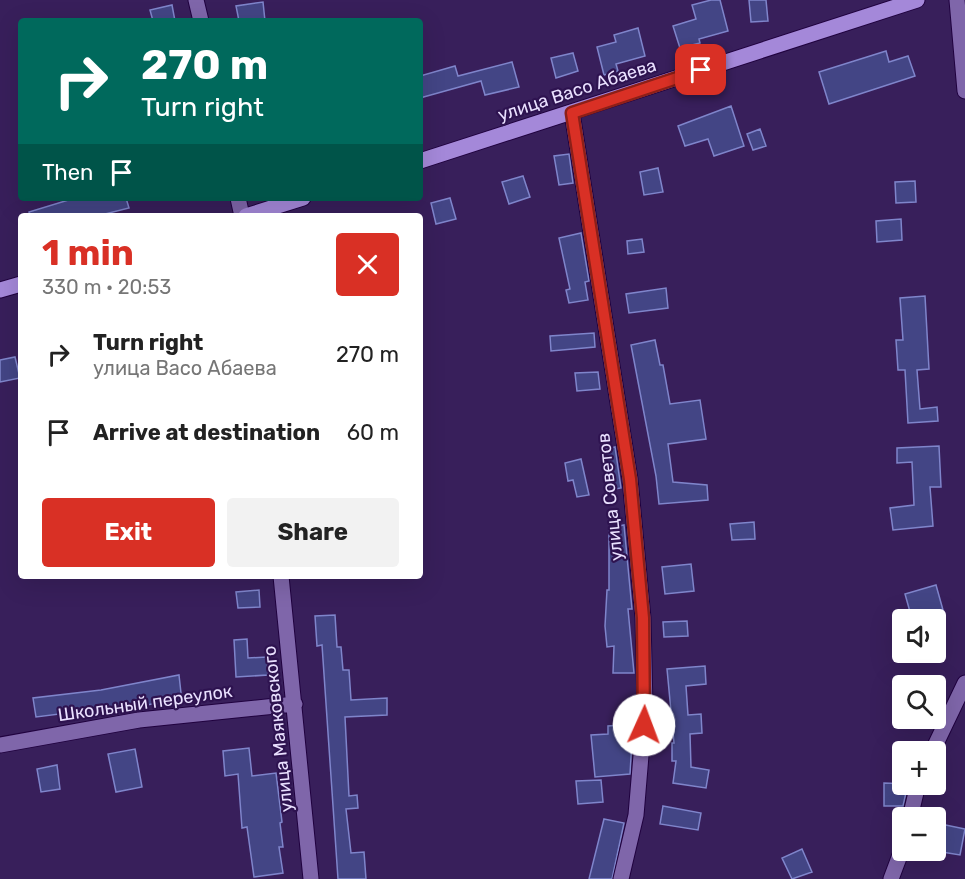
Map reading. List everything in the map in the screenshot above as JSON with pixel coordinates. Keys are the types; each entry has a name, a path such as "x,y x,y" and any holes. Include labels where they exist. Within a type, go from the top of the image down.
{"main road":[{"name":"улица Васо Абаева","path":"423,160 917,0"},
{"path":"254,213 293,201"},
{"path":"0,290 18,285"}],"street":[{"path":"196,0 200,18"},
{"path":"957,0 965,90"},
{"name":"улица Советов","path":"572,113 630,479 643,618 645,708 636,815 621,879"},
{"name":"улица Маяковского","path":"281,579 311,879"},
{"path":"937,741 965,683"},
{"name":"Школьный переулок","path":"0,745 139,720 295,704"},
{"path":"891,879 898,861"}],"building":[{"path":"720,0 728,31 699,39 700,43 680,48 673,26 696,19 692,5"},
{"path":"749,0 766,0 768,21 751,22"},
{"path":"263,2 265,18 238,18 236,6"},
{"path":"172,5 174,18 152,18 150,10"},
{"path":"638,28 645,56 616,64 618,71 604,75 597,47 616,42 614,35"},
{"path":"886,51 889,62 908,56 915,76 829,104 819,72"},
{"path":"573,53 578,71 556,78 551,58"},
{"path":"512,62 519,87 485,95 481,81 423,97 423,75 455,66 458,76"},
{"path":"731,106 744,146 714,156 708,139 685,146 678,126"},
{"path":"760,129 766,146 753,150 747,134"},
{"path":"569,154 573,183 559,185 554,156"},
{"path":"658,168 663,192 644,195 640,172"},
{"path":"523,176 530,197 509,204 502,182"},
{"path":"915,181 916,202 896,203 895,182"},
{"path":"450,198 456,219 436,224 431,203"},
{"path":"65,201 127,201 129,208 109,213 29,212"},
{"path":"901,219 902,240 877,242 876,221"},
{"path":"581,233 589,281 585,282 588,300 569,303 566,290 570,289 559,238"},
{"path":"642,239 644,252 628,254 627,241"},
{"path":"666,288 668,308 629,313 626,294"},
{"path":"925,296 929,369 917,370 920,409 937,407 938,421 908,423 905,370 898,370 896,340 903,340 900,298"},
{"path":"594,333 595,347 551,351 550,336"},
{"path":"655,340 660,365 663,365 670,404 700,400 706,439 668,444 673,482 707,485 708,500 659,504 656,476 631,345"},
{"path":"15,357 18,378 0,382 0,360"},
{"path":"598,372 600,389 577,391 575,373"},
{"path":"939,446 941,487 930,487 933,526 893,530 890,508 914,505 912,462 897,463 897,448"},
{"path":"615,447 621,488 610,490 603,450"},
{"path":"581,459 589,495 577,497 573,480 568,481 565,463"},
{"path":"754,522 755,539 732,540 730,524"},
{"path":"624,525 632,609 628,609 634,673 613,673 614,646 607,647 605,626 607,590 609,590 609,528"},
{"path":"691,564 694,591 665,594 662,567"},
{"path":"936,585 943,609 909,609 905,594"},
{"path":"259,590 260,607 238,608 236,592"},
{"path":"335,615 337,647 341,647 343,670 349,670 351,700 387,698 387,715 345,717 349,796 357,795 358,808 346,809 351,853 364,852 366,879 338,879 322,645 317,646 315,616"},
{"path":"687,621 688,636 664,637 663,622"},
{"path":"247,639 248,658 267,657 268,675 236,677 234,640"},
{"path":"705,666 706,684 686,686 688,715 701,714 702,733 690,734 691,767 709,770 706,788 673,783 676,761 672,761 672,743 674,743 667,669"},
{"path":"179,675 182,702 152,704 84,717 83,711 36,717 33,698 101,690"},
{"path":"633,724 630,774 595,777 591,735 608,734 608,726"},
{"path":"249,748 252,776 276,773 282,822 280,823 283,847 279,847 283,873 254,877 247,827 242,828 238,774 225,776 223,751"},
{"path":"135,749 142,787 116,792 108,754"},
{"path":"57,765 60,789 41,792 37,769"},
{"path":"601,780 603,802 578,804 576,781"},
{"path":"884,783 892,783 892,795 906,795 903,806 884,806"},
{"path":"663,806 701,813 698,830 660,824"},
{"path":"604,819 624,823 612,879 589,879"},
{"path":"946,825 965,829 960,855 946,853"},
{"path":"802,849 812,872 792,879 782,858"}],"route":[{"path":"644,725 643,618 630,479 572,113 701,70"}]}
